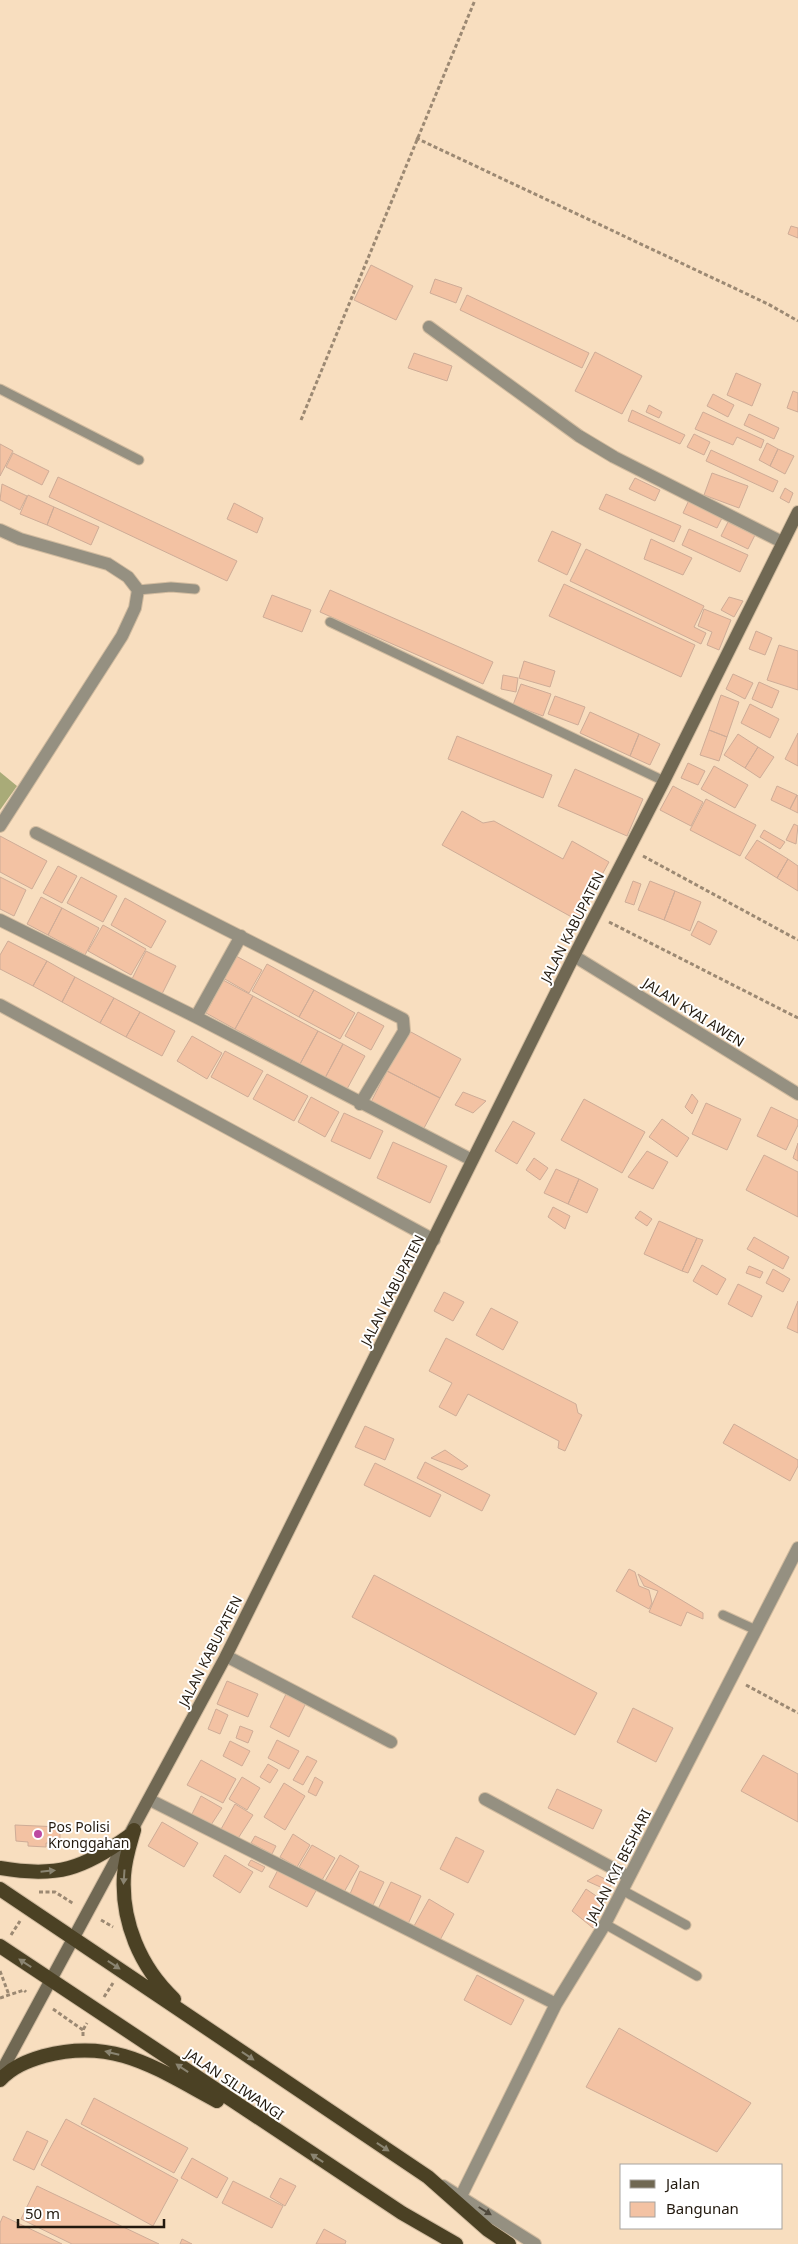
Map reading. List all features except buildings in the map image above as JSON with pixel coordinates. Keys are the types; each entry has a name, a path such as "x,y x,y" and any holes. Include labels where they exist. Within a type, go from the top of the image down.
{"highway":[{"path":"0,1868 34,1873 68,1869 86,1864 103,1855 131,1833"},
{"path":"131,1833 124,1873 124,1907 128,1923 140,1953 149,1969 169,1994 199,2023"},
{"path":"0,1889 428,2177 488,2230 509,2244"},
{"name":"JALAN SILIWANGI","path":"0,1946 402,2214 456,2244"},
{"path":"0,2080 11,2070 22,2064 53,2054 82,2049 114,2052 154,2068 282,2135"},
{"path":"402,2214 434,2244"}],"main road":[{"name":"JALAN KABUPATEN","path":"0,2074 50,1979 150,1800 226,1656 595,914 664,781 798,512"}],"street":[{"path":"429,327 579,436 614,457 782,542"},
{"path":"0,530 20,539 108,564 128,577 138,590 135,608 122,636 0,826"},
{"path":"36,833 403,1019 405,1026 402,1034 360,1104"},
{"path":"0,920 472,1160"},
{"path":"196,1018 241,936"},
{"name":"JALAN KYAI AWEN","path":"574,956 798,1094"},
{"path":"0,1005 434,1240"},
{"name":"JALAN KYI BESHARI","path":"461,2196 550,2001 605,1924 798,1548"},
{"path":"226,1656 391,1742"},
{"path":"485,1799 629,1877"},
{"path":"150,1800 550,2001"},
{"path":"428,2177 535,2244"}],"lane":[{"path":"0,389 139,460"},
{"path":"138,590 171,587 195,589"},
{"path":"330,622 664,781"},
{"path":"723,1615 756,1630"},
{"path":"622,1890 686,1925"},
{"path":"605,1924 697,1976"}],"path":[{"path":"301,420 416,138 475,0"},
{"path":"416,138 768,304 798,321"},
{"path":"629,847 666,870 798,940"},
{"path":"595,914 798,1018"},
{"path":"732,1677 798,1713"},
{"path":"0,1972 9,1995"}],"shaded area":[{"path":"0,772 17,786 0,810"}],"place":[{"name":"Pos Polisi Kronggahan","path":"38,1834"}]}
